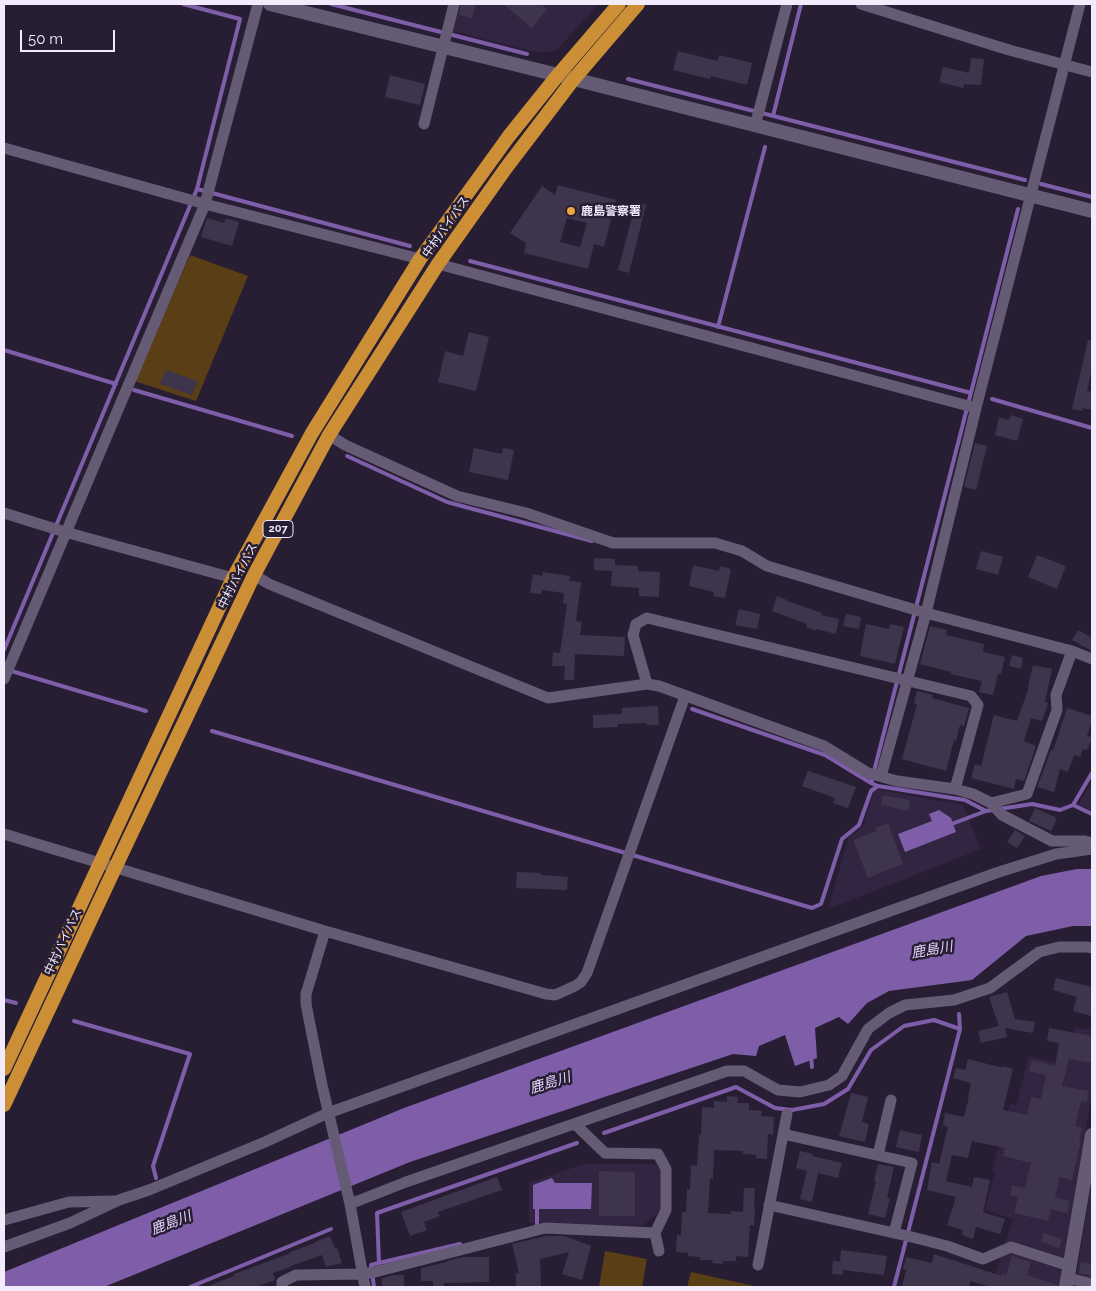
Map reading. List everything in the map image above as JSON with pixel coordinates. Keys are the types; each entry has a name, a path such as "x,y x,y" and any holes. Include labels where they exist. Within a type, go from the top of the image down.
{"highway":[{"name":"中村バイパス","path":"4,1069 233,578 312,433 420,259 509,136 619,4"},
{"name":"中村バイパス","path":"4,1105 254,575 329,435 438,264 506,168 574,80 638,4"}],"street":[{"path":"4,679 205,204 258,4"},
{"path":"270,4 446,38 558,76 758,117 1092,212"},
{"path":"424,124 454,4"},
{"path":"758,117 787,4"},
{"path":"862,4 1009,50 1092,72"},
{"path":"880,776 926,613 976,408 1080,4"},
{"path":"4,148 205,204 420,259"},
{"path":"438,264 976,408"},
{"path":"329,435 344,445 456,496 526,514 613,543 715,543 742,551 767,566 926,613 1072,651 1092,659"},
{"path":"4,513 65,532 233,578"},
{"path":"254,575 269,584 548,698 647,684 659,686 824,746 868,773 897,781 955,789 973,794 991,802 1002,815 1052,841 1085,841 1092,843"},
{"path":"647,684 633,635 636,624 648,618 907,679 971,696 978,706 955,789"},
{"path":"991,802 1027,794 1057,710 1056,695 1072,651"},
{"path":"4,834 326,931 546,994 556,995 581,982 587,973 686,696"},
{"path":"4,1247 70,1223 119,1200 265,1142 328,1113 996,873 1056,854 1092,849"},
{"path":"326,931 306,994 306,1004 328,1113 369,1273 365,1287"},
{"path":"350,1204 406,1182 727,1071 744,1071 778,1090 800,1092 829,1085 842,1076 868,1029 889,1012 905,1005 954,1000 990,988 1039,952 1059,947 1092,948"},
{"path":"878,1155 891,1100"},
{"path":"758,1265 787,1114"},
{"path":"575,1124 605,1153 658,1154 666,1169 666,1210 655,1233 659,1251"},
{"path":"783,1134 912,1162 903,1235"},
{"path":"1068,1277 1092,1134"},
{"path":"4,1220 69,1202 119,1200"},
{"path":"770,1205 947,1246 983,1259 1011,1247 1068,1277 1092,1284"},
{"path":"282,1287 282,1282 296,1275 369,1273 546,1228 655,1233"}],"shaded area":[{"path":"459,4 598,4 557,50 539,53 452,31"},
{"path":"190,255 248,276 196,401 134,381"},
{"path":"1092,782 1092,815 1078,805"},
{"path":"879,790 963,805 981,849 828,909 849,837 863,827 873,792"},
{"path":"1075,1027 1092,1030 1092,1093 1059,1287 991,1287 1013,1219 985,1210 995,1172 992,1171 1010,1104 1016,1105 1029,1056 1068,1066"},
{"path":"584,1164 656,1164 662,1172 662,1210 642,1226 529,1223 529,1183"},
{"path":"1092,1181 1092,1287 1074,1287"},
{"path":"605,1251 647,1259 642,1287 599,1287"},
{"path":"691,1272 759,1287 687,1287"}],"water":[{"path":"939,810 951,818 956,832 905,852 898,834 932,821 929,814"},
{"name":"鹿島川","path":"1077,869 1092,869 1092,926 1073,926 1026,936 972,980 889,991 867,1003 848,1024 839,1017 815,1028 817,1058 795,1066 785,1035 759,1046 756,1056 733,1054 410,1162 104,1287 4,1287 4,1272 404,1108 1041,876"},
{"path":"552,1178 555,1183 592,1183 591,1209 533,1209 533,1185"}],"building":[{"path":"461,4 476,4 472,18 459,15"},
{"path":"503,4 541,4 547,9 532,28"},
{"path":"678,51 718,61 719,55 752,63 747,85 711,76 710,79 673,70"},
{"path":"971,58 984,59 981,85 964,84 963,88 939,82 943,67 969,73"},
{"path":"390,75 425,84 420,105 385,97"},
{"path":"558,185 616,200 604,247 594,244 588,269 524,253 526,243 510,233 542,186 555,195","holes":["567,218 587,223 580,247 560,242"]},
{"path":"636,202 646,205 629,273 618,270"},
{"path":"207,218 224,223 226,218 239,222 232,246 201,237"},
{"path":"469,332 489,337 476,391 438,382 445,351 463,356"},
{"path":"1088,340 1092,340 1092,368 1087,391 1092,392 1092,410 1083,408 1082,411 1072,409"},
{"path":"166,370 198,381 192,395 160,384"},
{"path":"1011,415 1023,419 1017,441 995,435 999,417 1009,420"},
{"path":"975,443 987,446 976,490 964,487"},
{"path":"474,448 502,454 503,448 514,450 508,480 469,472"},
{"path":"981,551 1003,557 998,575 976,569"},
{"path":"1037,555 1066,566 1057,589 1028,577"},
{"path":"594,558 615,559 615,565 638,566 638,571 660,572 659,597 639,596 639,588 611,586 612,571 594,570"},
{"path":"693,565 719,571 720,566 731,569 725,598 713,596 714,592 689,586"},
{"path":"543,572 570,576 569,581 581,582 576,621 582,622 580,635 625,637 624,656 575,654 574,680 564,680 565,666 552,666 553,652 560,653 567,604 563,603 564,593 542,590 541,594 530,593 533,574 542,576"},
{"path":"777,596 822,613 821,615 839,619 836,634 816,629 816,631 806,627 807,624 772,611"},
{"path":"739,609 760,614 757,629 735,625"},
{"path":"846,614 861,617 859,629 843,626"},
{"path":"866,624 889,629 890,624 904,627 895,664 860,656"},
{"path":"930,626 947,630 946,635 984,644 983,652 1005,657 1001,674 998,674 993,695 979,692 982,681 950,674 951,672 920,664"},
{"path":"1078,630 1092,638 1092,651 1072,640"},
{"path":"1012,655 1023,658 1021,669 1009,666"},
{"path":"1033,665 1052,669 1045,702 1048,703 1042,721 1031,718 1024,741 1036,746 1024,781 1016,779 1014,789 971,778 975,764 981,766 994,715 1017,721 1029,687"},
{"path":"917,691 933,695 932,698 969,708 964,726 960,725 956,741 954,740 946,771 902,759 917,704 914,703"},
{"path":"658,706 659,725 647,725 646,723 618,724 618,727 593,728 593,715 622,714 622,708"},
{"path":"1067,708 1092,716 1087,736 1092,737 1087,750 1083,749 1080,757 1074,755 1068,772 1060,769 1054,792 1038,787 1038,785 1051,750 1053,751"},
{"path":"808,771 856,787 848,808 833,803 835,798 802,786"},
{"path":"883,795 910,800 908,811 881,805"},
{"path":"1035,808 1057,818 1051,831 1029,821"},
{"path":"888,823 903,864 868,878 853,840 876,831 875,828"},
{"path":"1015,830 1025,836 1017,848 1007,842"},
{"path":"517,872 568,877 567,890 516,888"},
{"path":"1056,978 1092,987 1091,1016 1073,1011 1077,997 1053,990"},
{"path":"1007,992 1015,1019 1035,1022 1033,1033 1005,1028 1007,1037 981,1043 978,1031 999,1026 989,997"},
{"path":"1049,1028 1092,1036 1091,1063 1069,1059 1062,1086 1089,1091 1087,1102 1081,1101 1075,1126 1082,1128 1072,1180 1060,1177 1055,1197 1070,1201 1067,1213 1051,1209 1048,1221 1014,1213 1018,1197 1010,1195 1012,1185 1025,1188 1031,1163 1003,1156 1005,1148 972,1141 968,1158 952,1155 946,1181 972,1187 974,1177 990,1180 983,1212 1005,1219 1000,1234 976,1227 973,1239 962,1235 963,1230 947,1225 956,1197 927,1190 932,1162 939,1164 948,1127 943,1125 945,1113 964,1117 969,1097 971,1083 953,1078 956,1068 965,1070 968,1059 1013,1069 1003,1110 1027,1115 1031,1097 1041,1099 1046,1075 1029,1071 1032,1060 1055,1066 1059,1043 1047,1041"},
{"path":"851,1093 868,1097 862,1122 869,1124 865,1142 839,1136"},
{"path":"727,1096 738,1097 737,1103 749,1103 749,1110 762,1111 761,1116 774,1117 773,1135 768,1134 767,1159 756,1158 756,1155 743,1154 743,1151 714,1150 713,1179 710,1179 708,1213 731,1214 731,1211 743,1212 744,1188 755,1188 754,1225 750,1225 748,1257 736,1256 736,1261 723,1261 723,1264 712,1263 713,1260 700,1260 700,1257 688,1256 688,1253 676,1252 677,1235 681,1235 682,1212 686,1212 687,1189 690,1190 691,1165 697,1166 702,1107 714,1108 714,1101 727,1102"},
{"path":"900,1130 922,1135 919,1152 896,1147"},
{"path":"800,1151 813,1154 812,1156 842,1163 838,1178 818,1173 812,1202 800,1199 807,1171 796,1168"},
{"path":"878,1164 894,1167 887,1198 890,1198 885,1218 868,1214"},
{"path":"599,1171 635,1172 635,1216 599,1216"},
{"path":"497,1177 502,1190 438,1212 440,1216 424,1222 427,1230 410,1236 401,1212"},
{"path":"1044,1233 1062,1239 1059,1248 1041,1242"},
{"path":"330,1236 335,1249 337,1248 342,1263 326,1267 322,1255 273,1273 275,1280 255,1287 206,1287 234,1276 234,1274"},
{"path":"546,1236 564,1236 592,1246 582,1280 562,1274 569,1252 540,1259 541,1287 516,1287 516,1273 519,1273 512,1244"},
{"path":"841,1250 887,1256 884,1275 843,1270 843,1275 832,1274 833,1261 840,1262"},
{"path":"934,1254 1002,1276 1002,1274 1006,1275 1012,1256 1031,1262 1027,1275 1058,1285 1057,1287 991,1287 970,1281 969,1287 902,1287 906,1270 903,1269 906,1257 932,1263"},
{"path":"464,1257 489,1257 489,1282 444,1283 444,1287 433,1287 433,1281 421,1281 421,1268"},
{"path":"1081,1262 1092,1264 1092,1276 1079,1273"},
{"path":"404,1275 404,1287 382,1287 382,1278"}],"waterway":[{"path":"4,650 197,189 240,19 183,4"},
{"path":"331,4 527,54"},
{"path":"773,116 801,4"},
{"path":"628,79 1025,180"},
{"path":"718,327 765,147"},
{"path":"1041,184 1092,197"},
{"path":"197,189 410,246"},
{"path":"871,783 1018,209"},
{"path":"470,261 971,393"},
{"path":"4,350 116,384"},
{"path":"134,390 292,436"},
{"path":"992,399 1092,428"},
{"path":"347,456 447,502 592,541"},
{"path":"8,670 146,711"},
{"path":"692,709 825,755 878,786 965,800 986,811"},
{"path":"212,731 812,908 821,904 842,839 859,825 871,791 878,786"},
{"path":"949,825 986,811 1032,804 1060,810 1073,805 1092,773"},
{"path":"1073,805 1092,814"},
{"path":"4,1000 16,1003"},
{"path":"894,1287 960,1029 959,1014"},
{"path":"604,1133 736,1087 775,1108 792,1110 824,1104 848,1089 871,1050 904,1026 934,1020 960,1029"},
{"path":"74,1021 190,1054 153,1166 156,1178"},
{"path":"811,1057 812,1067"},
{"path":"374,1287 371,1265 379,1263 377,1213 577,1143"},
{"path":"535,1227 537,1226 537,1206"},
{"path":"190,1287 331,1229"},
{"path":"379,1263 460,1244"}],"place":[{"name":"鹿島警察署","path":"571,211"}]}
